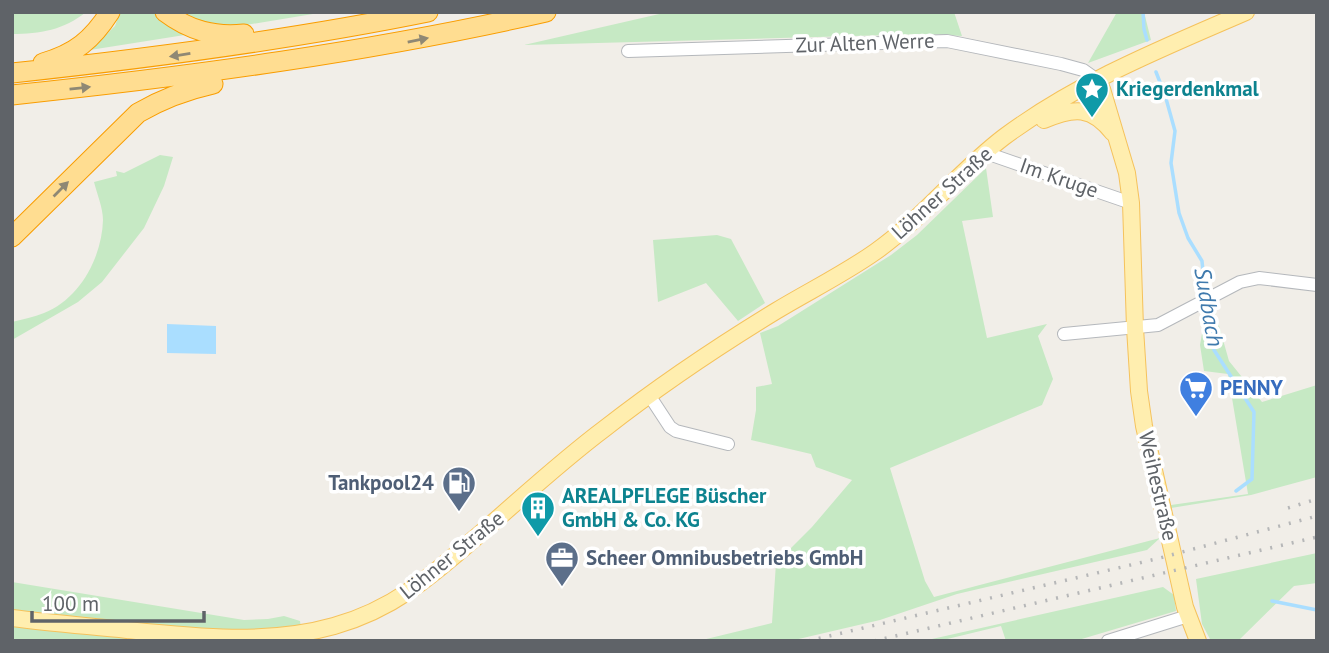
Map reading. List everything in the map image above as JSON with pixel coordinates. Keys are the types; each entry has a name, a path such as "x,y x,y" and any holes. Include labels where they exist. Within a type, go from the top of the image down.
{"highway":[{"path":"12,72 48,62 70,52 96,35 110,12"},
{"path":"165,12 181,25 222,35 348,17 369,24"},
{"path":"12,72 164,57 428,12"},
{"path":"12,95 162,79 379,47 546,12"},
{"path":"12,237 138,113 159,101 188,89 345,60 379,47"}],"main road":[{"name":"Löhner Straße","path":"12,618 189,636 310,636 395,602 424,583 560,464 649,395 748,328 875,252 911,223 1003,138 1097,79 1246,12"},
{"name":"Weihestraße","path":"1097,79 1127,173 1131,203 1139,391 1144,426 1188,616 1198,641"},
{"path":"1003,138 1060,113 1076,110 1097,116 1118,139"}],"street":[{"name":"Zur Alten Werre","path":"628,51 947,41 1061,64 1083,70 1097,79"},
{"name":"Im Kruge","path":"986,153 1131,203"},
{"path":"1064,334 1158,325 1240,282 1259,278 1317,285"},
{"path":"649,395 670,427 676,431 728,444"},
{"path":"1108,641 1188,616"}],"green space":[{"path":"12,12 86,12 51,30 12,34"},
{"path":"120,12 153,12 176,30 191,34 90,50 115,26"},
{"path":"179,12 325,12 240,26 212,26"},
{"path":"668,12 954,12 962,36 926,34 524,45"},
{"path":"1117,12 1144,12 1151,40 1088,63"},
{"path":"160,155 173,157 164,186 144,228 102,282 78,302 12,340 12,322 57,307 87,275 102,234 101,206 94,182 117,176 116,171 124,173"},
{"path":"986,168 993,217 962,221 987,338 1047,324 1038,336 1053,379 1042,405 890,468 925,581 934,597 1160,538 1147,550 957,594 880,620 790,641 698,641 772,623 776,563 812,527 852,480 816,467 811,454 751,440 756,410 756,387 772,384 760,333 778,326 891,255 917,235"},
{"path":"717,235 731,239 765,303 738,321 706,283 658,302 653,240"},
{"path":"1212,301 1229,361 1262,402 1317,385 1317,477 1251,495 1171,508 1171,505 1248,494 1228,374 1204,371 1200,345 1205,317 1199,309"},
{"path":"1317,553 1317,583 1294,586 1238,641 1211,641 1202,624 1196,579"},
{"path":"12,582 244,620 284,616 300,621 303,641 12,641"},
{"path":"1163,587 1174,595 1176,611 1075,641 1006,641 1001,626 939,641 923,641"}],"water":[{"path":"167,324 216,326 216,354 167,353"}],"waterway":[{"name":"Sudbach","path":"1143,12 1147,40"},
{"name":"Sudbach","path":"1156,72 1175,131 1171,163 1179,213 1188,238 1202,261 1205,292 1211,309 1214,350 1254,412 1252,479 1236,491"},
{"name":"Sudbach","path":"1272,601 1317,610"}],"railway":[{"path":"1288,508 1317,499"},
{"path":"808,641 1156,559 1317,516"},
{"path":"874,641 1317,537"}],"place":[{"name":"Kriegerdenkmal","path":"1092,119"},
{"name":"PENNY","path":"1196,418"},
{"name":"Tankpool24","path":"459,513"},
{"name":"AREALPFLEGE Büscher GmbH & Co. KG","path":"538,538"},
{"name":"Scheer Omnibusbetriebs GmbH","path":"562,588"}]}
